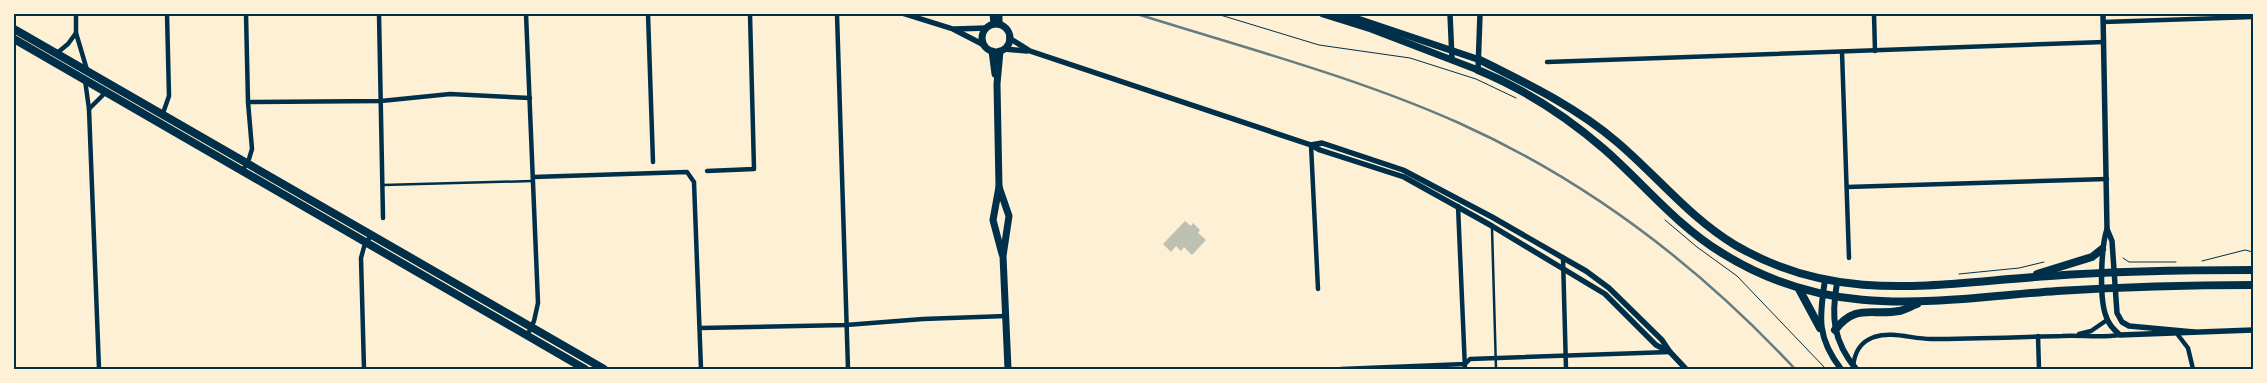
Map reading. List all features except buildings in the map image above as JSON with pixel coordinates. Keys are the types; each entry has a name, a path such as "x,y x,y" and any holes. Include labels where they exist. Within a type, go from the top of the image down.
{"highway":[{"path":"14,28 87,72 604,369"},
{"path":"14,39 585,369"},
{"path":"1480,60 1560,100 1617,142 1698,219 1736,246 1783,268 1825,280 1878,287 1914,287 2102,272 2253,270"},
{"path":"1478,70 1549,106 1602,148 1695,235 1722,254 1772,280 1799,289 1835,298 1870,302 1926,301 2103,288 2253,285"},
{"path":"2031,277 2058,266 2092,257 2102,249"},
{"path":"1799,289 1820,328"},
{"path":"1835,330 1845,318 1855,313 1898,311 1926,301"}],"main road":[{"path":"993,14 996,24"},
{"path":"996,24 999,14"},
{"path":"1323,14 1371,29 1478,70"},
{"path":"1343,14 1480,60"},
{"path":"999,50 984,45 982,36 986,28 996,24 1006,28 1009,38 999,50 997,84 999,186 993,220 1003,256"},
{"path":"999,186 1009,216 1003,256 1008,369"},
{"path":"1825,280 1820,328 1831,356 1841,369"},
{"path":"1837,283 1833,318 1835,330 1845,354 1854,367"}],"street":[{"path":"76,14 76,33 87,72"},
{"path":"158,123 169,96 167,14"},
{"path":"242,172 252,149 248,102 246,14"},
{"path":"379,14 383,218"},
{"path":"526,14 538,304 527,336"},
{"path":"648,14 653,162"},
{"path":"706,171 754,169 750,14"},
{"path":"836,14 848,369"},
{"path":"905,14 953,29 984,45"},
{"path":"1450,14 1452,60"},
{"path":"1478,70 1480,60 1480,14"},
{"path":"1874,14 1875,51"},
{"path":"2103,14 2107,179 2107,229 2102,249 2104,314 2120,336"},
{"path":"2103,22 2212,16 2253,17"},
{"path":"953,29 986,28"},
{"path":"56,54 68,44 76,33"},
{"path":"1009,38 1030,51 1404,177 1492,226 1605,294 1656,345 1670,352"},
{"path":"1547,62 2104,42"},
{"path":"999,50 1030,51"},
{"path":"1842,52 1850,258"},
{"path":"85,80 89,109 99,369"},
{"path":"89,109 106,92"},
{"path":"248,102 381,101 450,94 530,98"},
{"path":"1311,145 1322,143 1403,170 1563,258 1609,288 1662,340 1686,369"},
{"path":"1311,145 1318,289"},
{"path":"533,179 687,172 694,182 702,369"},
{"path":"1847,187 2107,179"},
{"path":"1458,200 1465,367"},
{"path":"2107,229 2112,241 2117,313 2122,322 2129,326 2194,332 2253,330"},
{"path":"364,369 361,258 366,242 371,235"},
{"path":"1563,258 1566,369"},
{"path":"700,328 846,325 923,319 1006,316"},
{"path":"2073,336 2091,331 2107,320"},
{"path":"1854,367 1856,353 1862,344 1882,335 1893,334 1929,339 2038,336 2104,338 2178,335 2194,332"},
{"path":"2178,335 2188,348 2193,369"},
{"path":"2038,336 2039,369"},
{"path":"1465,367 1470,359 1670,352"},
{"path":"1341,369 1465,367"}],"lane":[{"path":"2157,14 2157,20"},
{"path":"382,185 533,179"},
{"path":"1492,226 1496,369"}],"path":[{"path":"1217,14 1319,45 1410,58 1476,79 1519,100"},
{"path":"1659,214 1689,241 1737,276 1826,369"},
{"path":"2202,261 2245,250 2253,252"},
{"path":"2123,258 2129,262 2183,262"},
{"path":"1957,274 2019,268 2048,261"}],"railway":[{"path":"1137,14 1300,64 1380,91 1459,123 1507,146 1597,199 1681,261 1720,295 1795,369"}]}
